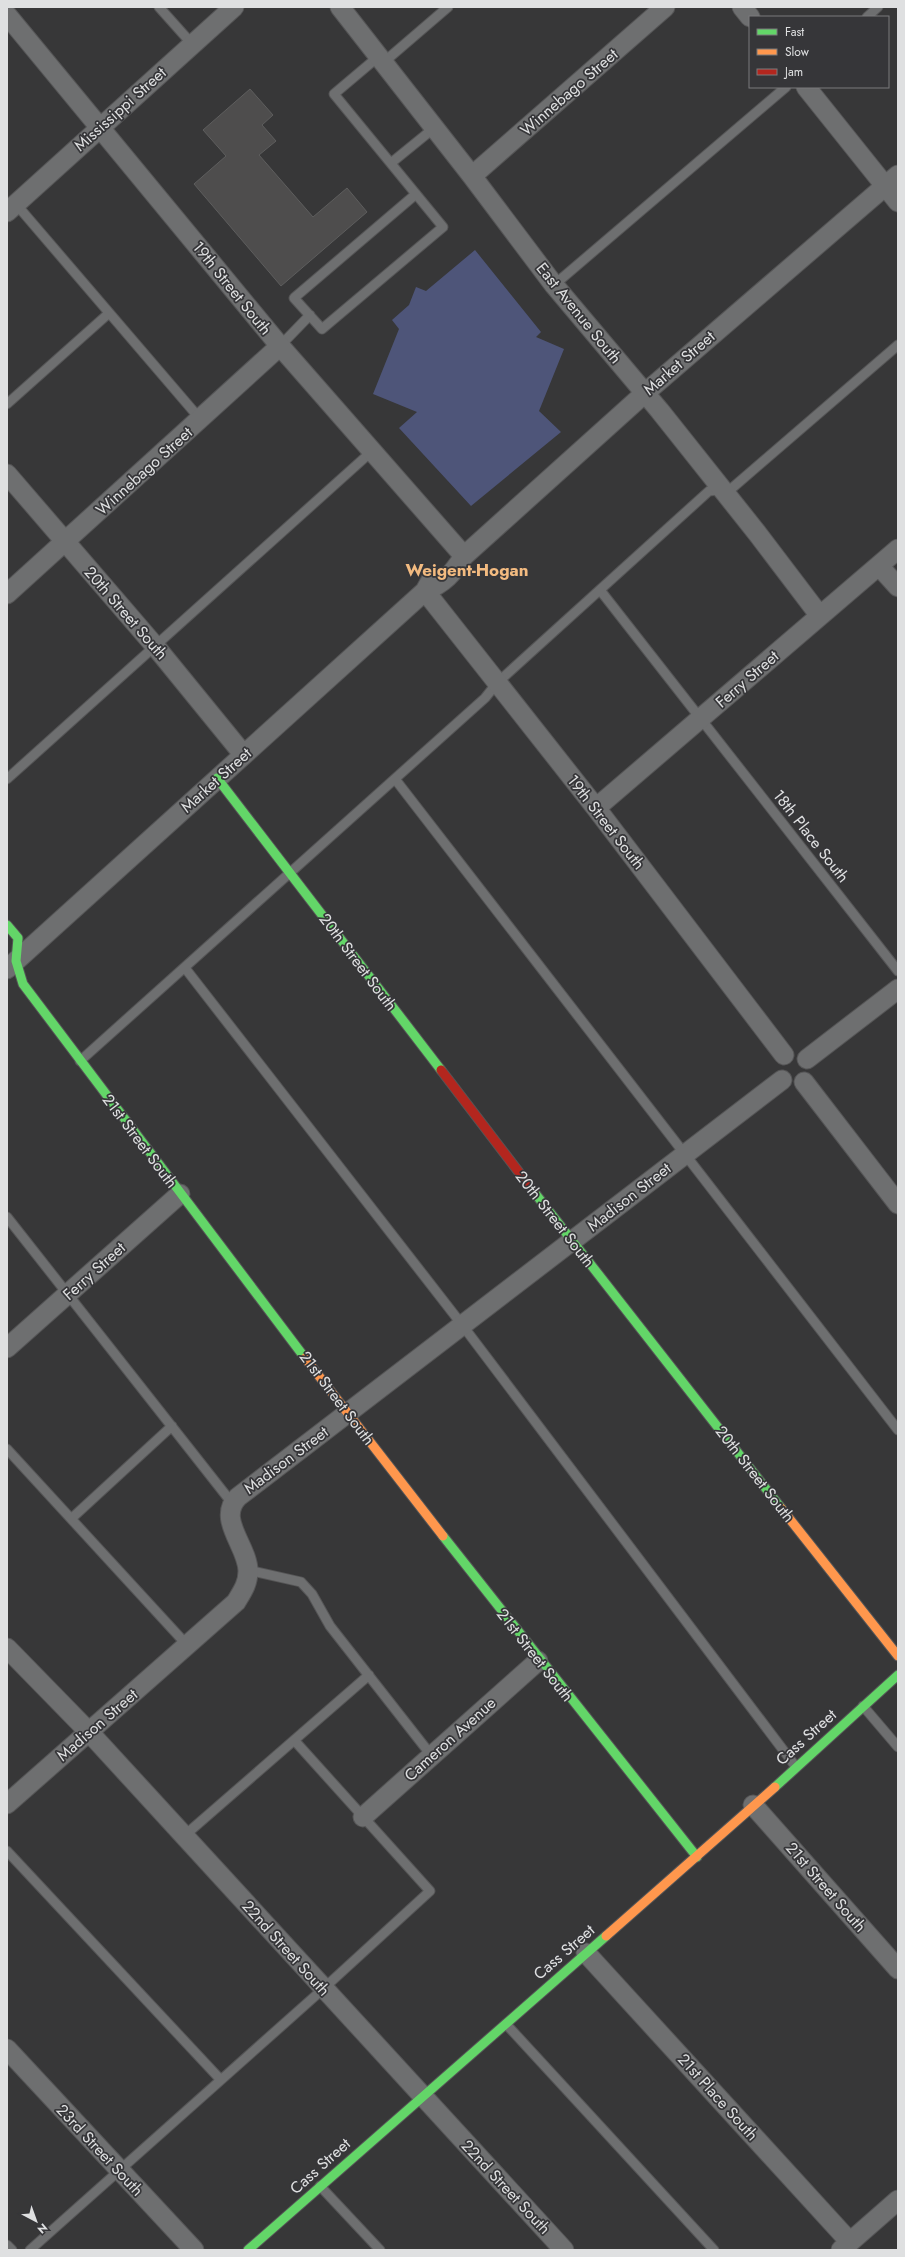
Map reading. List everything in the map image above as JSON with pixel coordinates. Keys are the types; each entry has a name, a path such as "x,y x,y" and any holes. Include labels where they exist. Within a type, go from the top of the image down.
{"street":[{"name":"Mississippi Street","path":"10,207 234,7"},
{"name":"East Avenue South","path":"340,7 382,59 554,285 644,393 757,533 820,616"},
{"name":"Winnebago Street","path":"472,176 665,7"},
{"path":"742,7 749,16"},
{"name":"19th Street South","path":"7,15 280,346 371,452 464,556"},
{"path":"807,88 892,180 898,202"},
{"name":"Market Street","path":"12,965 243,754 425,591 439,585 453,573 464,556 644,393 892,180"},
{"name":"Winnebago Street","path":"7,594 201,420 280,346"},
{"name":"20th Street South","path":"7,474 155,646 243,754"},
{"name":"Ferry Street","path":"596,808 701,720 898,549"},
{"path":"879,566 898,587"},
{"name":"19th Street South","path":"425,591 596,808 784,1056"},
{"name":"20th Street South","path":"218,778 572,1241 898,1656"},
{"name":"21st Street South","path":"7,925 18,938 12,965 23,984 180,1194 538,1661 696,1857"},
{"path":"807,1059 898,989"},
{"path":"799,1053 807,1059 810,1063 810,1074 804,1082 795,1086 782,1080 778,1070 781,1059 784,1056 799,1053"},
{"name":"Madison Street","path":"7,1804 236,1602 246,1587 248,1570 229,1517 232,1503 782,1080"},
{"path":"804,1082 898,1204"},
{"name":"Ferry Street","path":"7,1348 180,1194"},
{"name":"22nd Street South","path":"7,1648 89,1732 323,1989 564,2250"},
{"name":"Cameron Avenue","path":"363,1817 538,1661"},
{"name":"Cass Street","path":"248,2250 696,1857 898,1675"},
{"name":"21st Street South","path":"753,1805 898,1969"},
{"name":"21st Place South","path":"586,1953 846,2246"},
{"name":"23rd Street South","path":"7,2049 194,2250"},
{"path":"846,2246 898,2200"}],"lane":[{"path":"159,7 192,44"},
{"path":"416,194 294,298 322,329 443,228 416,194 391,163 334,94 382,59 448,7"},
{"path":"868,16 878,7"},
{"path":"554,285 785,88"},
{"path":"391,163 434,128"},
{"path":"10,207 108,314 201,420"},
{"path":"7,404 108,314"},
{"path":"280,346 310,315"},
{"path":"80,1061 291,874 485,698 497,683 709,491 731,489 898,345"},
{"path":"7,779 371,452"},
{"name":"18th Place South","path":"600,590 898,972"},
{"path":"395,779 683,1155 898,1430"},
{"path":"185,968 463,1326 796,1767"},
{"path":"7,1217 232,1503"},
{"path":"72,1518 172,1426"},
{"path":"7,1450 72,1518 187,1645"},
{"path":"248,1570 301,1582 312,1594 330,1626 431,1756"},
{"path":"184,1836 369,1675"},
{"path":"863,1706 898,1747"},
{"path":"30,2250 220,2079 323,1989 430,1891 294,1740"},
{"path":"7,1851 220,2079"},
{"path":"505,2023 714,2250"},
{"path":"320,2186 380,2250"},
{"path":"7,2245 12,2250"}],"shaded area":[{"path":"475,250 541,332 536,337 564,349 539,411 561,432 471,506 399,428 417,412 373,394 399,329 392,320 409,305 416,287 426,291"}],"building":[{"path":"250,89 273,115 262,125 276,141 259,155 313,217 347,188 367,212 281,286 194,184 226,156 203,130"}],"traffic: fast":[{"path":"217,778 441,1070"},
{"path":"7,925 18,938 16,961 23,984 305,1358"},
{"path":"534,1192 781,1508"},
{"path":"443,1536 697,1857"},
{"path":"775,1787 898,1675"},
{"path":"248,2250 606,1936"}],"traffic: slow":[{"path":"305,1358 443,1536"},
{"path":"781,1508 898,1656"},
{"path":"606,1936 775,1787"}],"traffic: jam":[{"path":"441,1070 534,1192"}],"district":[{"name":"Weigent-Hogan","path":"467,570"}]}
